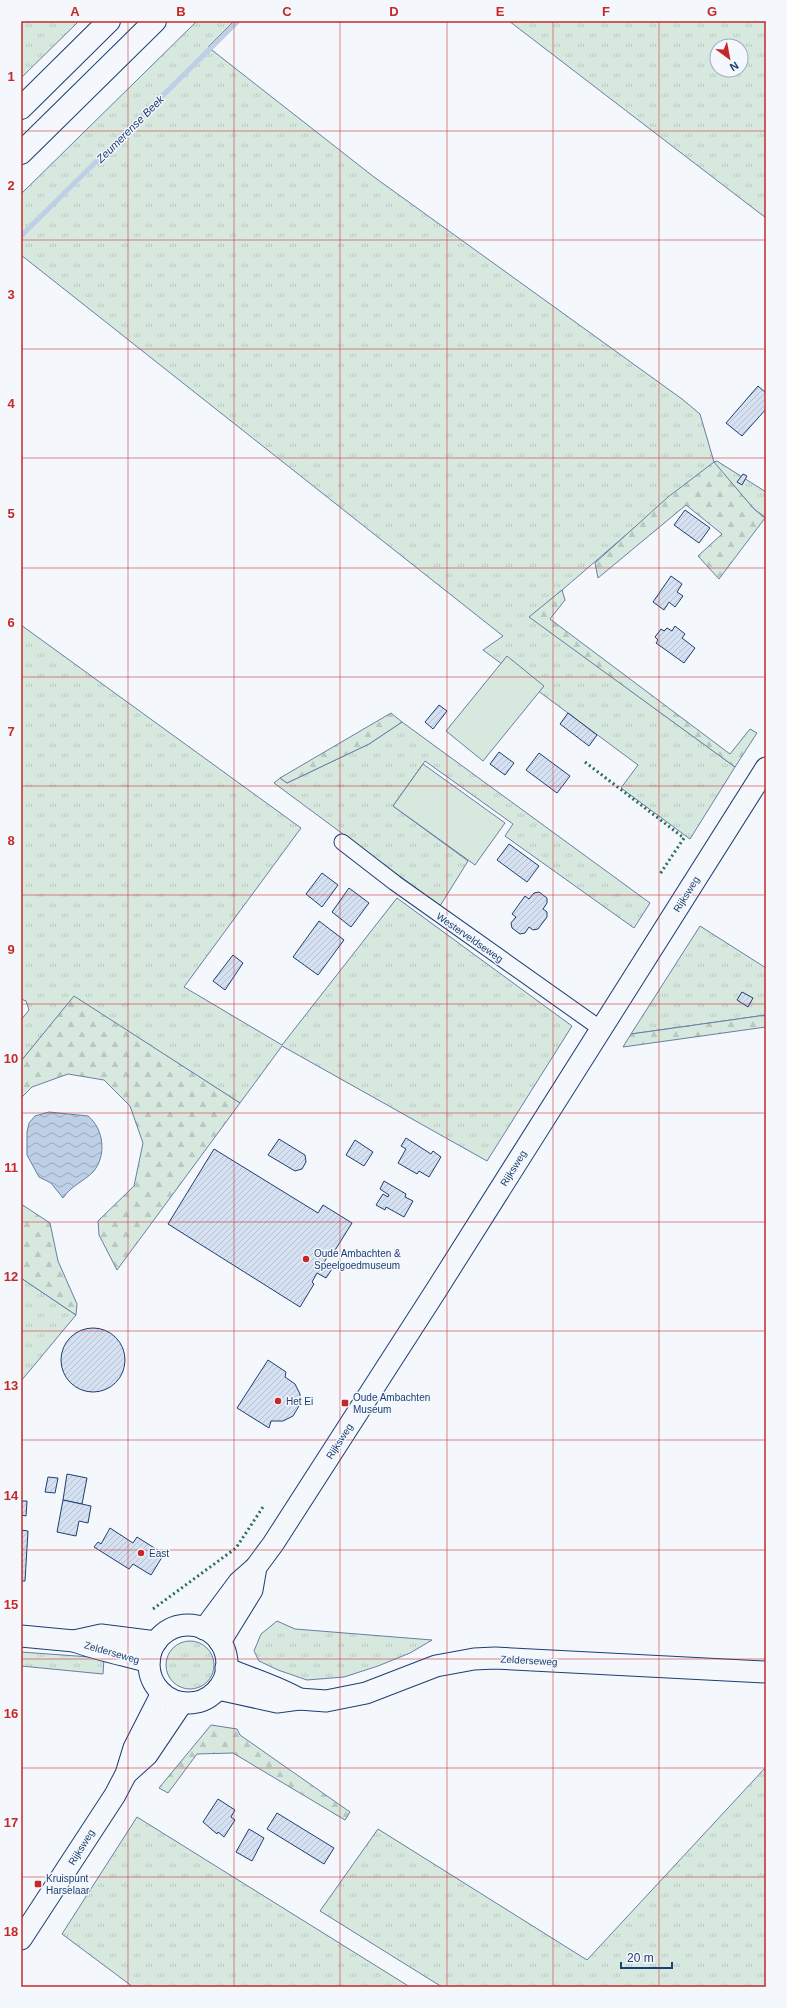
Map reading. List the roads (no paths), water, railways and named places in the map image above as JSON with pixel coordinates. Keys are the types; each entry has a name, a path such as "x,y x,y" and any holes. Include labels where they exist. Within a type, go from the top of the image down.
{"highway":[{"path":"21,108 109,21"},
{"path":"21,153 155,21"}],"main road":[{"name":"Rijksweg","path":"212,1635 239,1582 256,1567 437,1289 766,768"},
{"path":"183,1625 194,1626 212,1635 226,1659 224,1679 218,1689 208,1698 195,1702 182,1702 171,1699 162,1693 152,1679 149,1662 151,1652 156,1642 173,1628 183,1625"},
{"name":"Zelderseweg","path":"21,1636 74,1640 101,1635 156,1642"},
{"name":"Zelderseweg","path":"74,1640 98,1650 149,1662"},
{"name":"Zelderseweg","path":"218,1689 278,1702 299,1700 326,1701 366,1694 436,1666 474,1658 766,1672"},
{"path":"226,1668 260,1683 282,1689 299,1700"},
{"name":"Rijksweg","path":"21,1939 106,1808 126,1774 134,1748 162,1693"},
{"name":"Rijksweg","path":"126,1774 147,1755 182,1702"}],"street":[{"name":"Westerveldseweg","path":"342,842 402,888 601,1028"}],"water":[{"path":"49,1112 88,1116 98,1128 102,1143 100,1158 93,1172 70,1190 63,1198 51,1183 39,1177 27,1155 27,1132 29,1123 35,1116"}],"waterway":[{"name":"Zeumerense Beek","path":"21,236 238,21"}],"place":[{"name":"Oude Ambachten & Speelgoedmuseum","path":"306,1259"},
{"name":"Het Ei","path":"278,1401"},
{"name":"Oude Ambachten Museum","path":"345,1403"},
{"name":"East","path":"141,1553"},
{"name":"Kruispunt Harselaar","path":"38,1884"}]}
